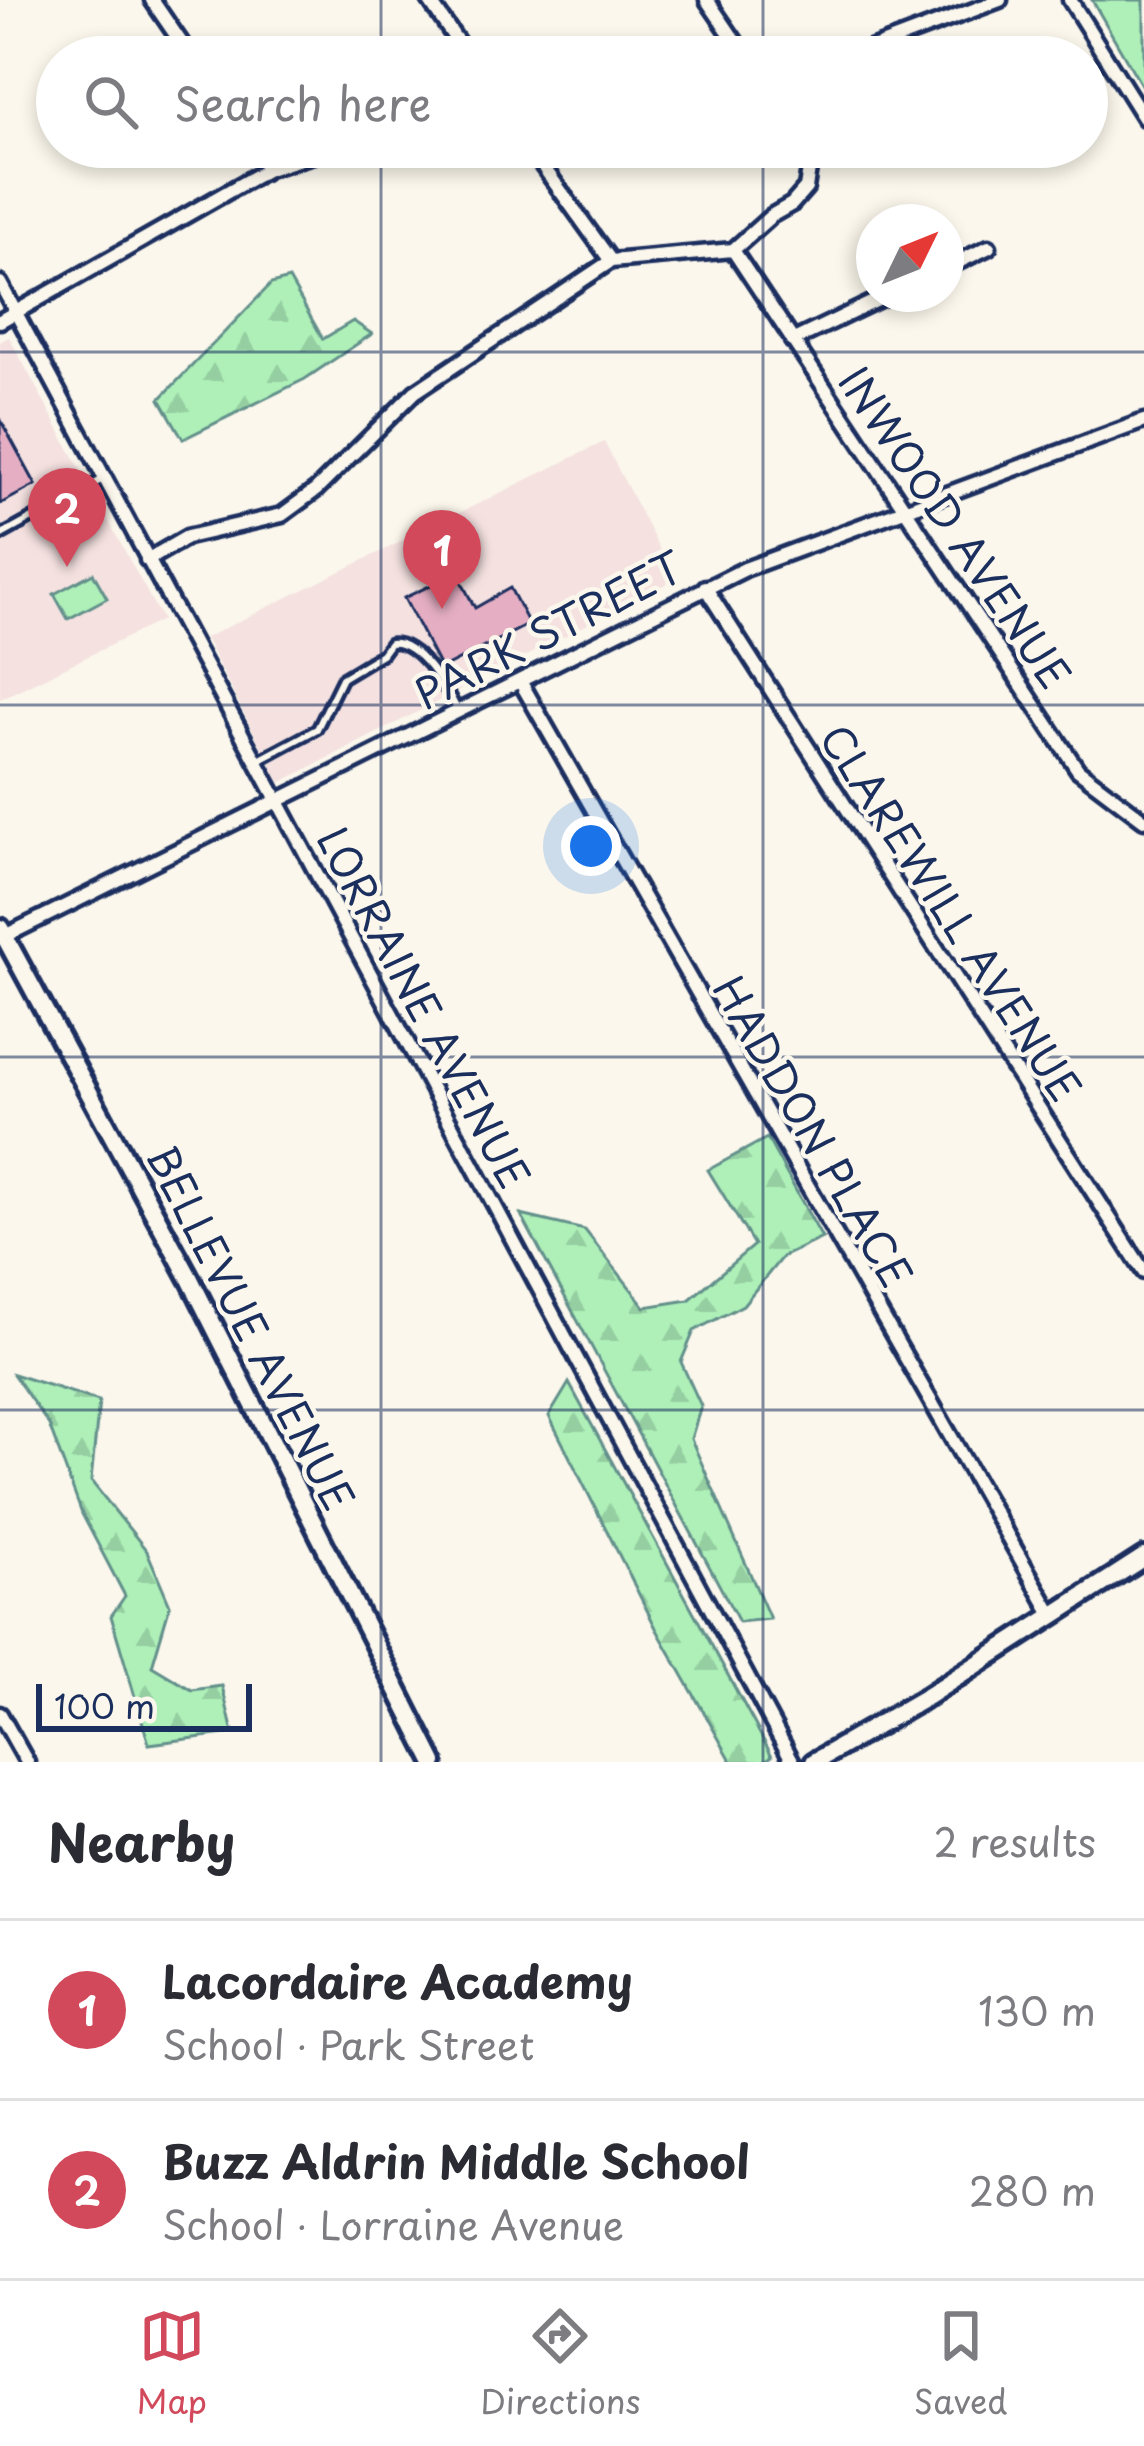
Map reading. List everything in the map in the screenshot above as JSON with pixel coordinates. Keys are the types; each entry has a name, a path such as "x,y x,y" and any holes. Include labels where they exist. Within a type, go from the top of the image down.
{"street":[{"path":"152,0 177,36"},
{"path":"429,0 454,36"},
{"path":"706,0 731,36"},
{"path":"1070,0 1093,36"},
{"path":"904,36 996,1"},
{"path":"1108,61 1144,118"},
{"path":"0,321 271,168"},
{"path":"544,168 610,261"},
{"path":"146,560 187,537 282,515 316,490 415,392 610,261 733,250 792,204 806,188 809,168"},
{"path":"964,259 989,247"},
{"name":"INWOOD AVENUE","path":"733,250 1078,770 1144,820"},
{"name":"LORRAINE AVENUE","path":"0,284 793,1762"},
{"path":"792,341 856,310"},
{"name":"PARK STREET","path":"2,934 705,587 1144,421"},
{"name":"CLAREWILL AVENUE","path":"705,587 1144,1272"},
{"name":"HADDON PLACE","path":"520,681 1052,1615"},
{"name":"BELLEVUE AVENUE","path":"2,934 190,1279 434,1762"},
{"path":"814,1762 928,1696 1144,1557"},
{"path":"0,1714 27,1762"}],"lane":[{"path":"0,536 104,479"},
{"path":"256,761 317,728 342,678 399,641 444,683 458,711"}],"shaded area":[{"path":"9,337 162,620 0,699 0,342"},
{"path":"604,442 675,579 280,783 205,638"}],"green space":[{"path":"1092,0 1144,0 1144,90"},
{"path":"289,279 323,339 353,321 372,334 305,379 183,439 160,399 271,284"},
{"path":"93,573 107,598 68,619 54,594"},
{"path":"767,1138 822,1238 782,1257 743,1305 694,1331 681,1362 701,1406 691,1439 770,1619 739,1622 521,1215 585,1230 645,1307 689,1300 754,1245 708,1170"},
{"path":"13,1374 99,1401 91,1481 147,1551 170,1605 152,1666 192,1690 222,1686 233,1733 149,1744 111,1616 125,1596 82,1514 49,1425"},
{"path":"569,1383 772,1756 763,1762 732,1762 656,1628 549,1416"}],"building":[{"path":"0,419 36,485 0,504"},
{"path":"457,573 475,608 510,588 529,624 441,669 404,598"}],"place":[{"name":"Buzz Aldrin Middle School","path":"67,567"},
{"name":"Lacordaire Academy","path":"442,609"}]}
